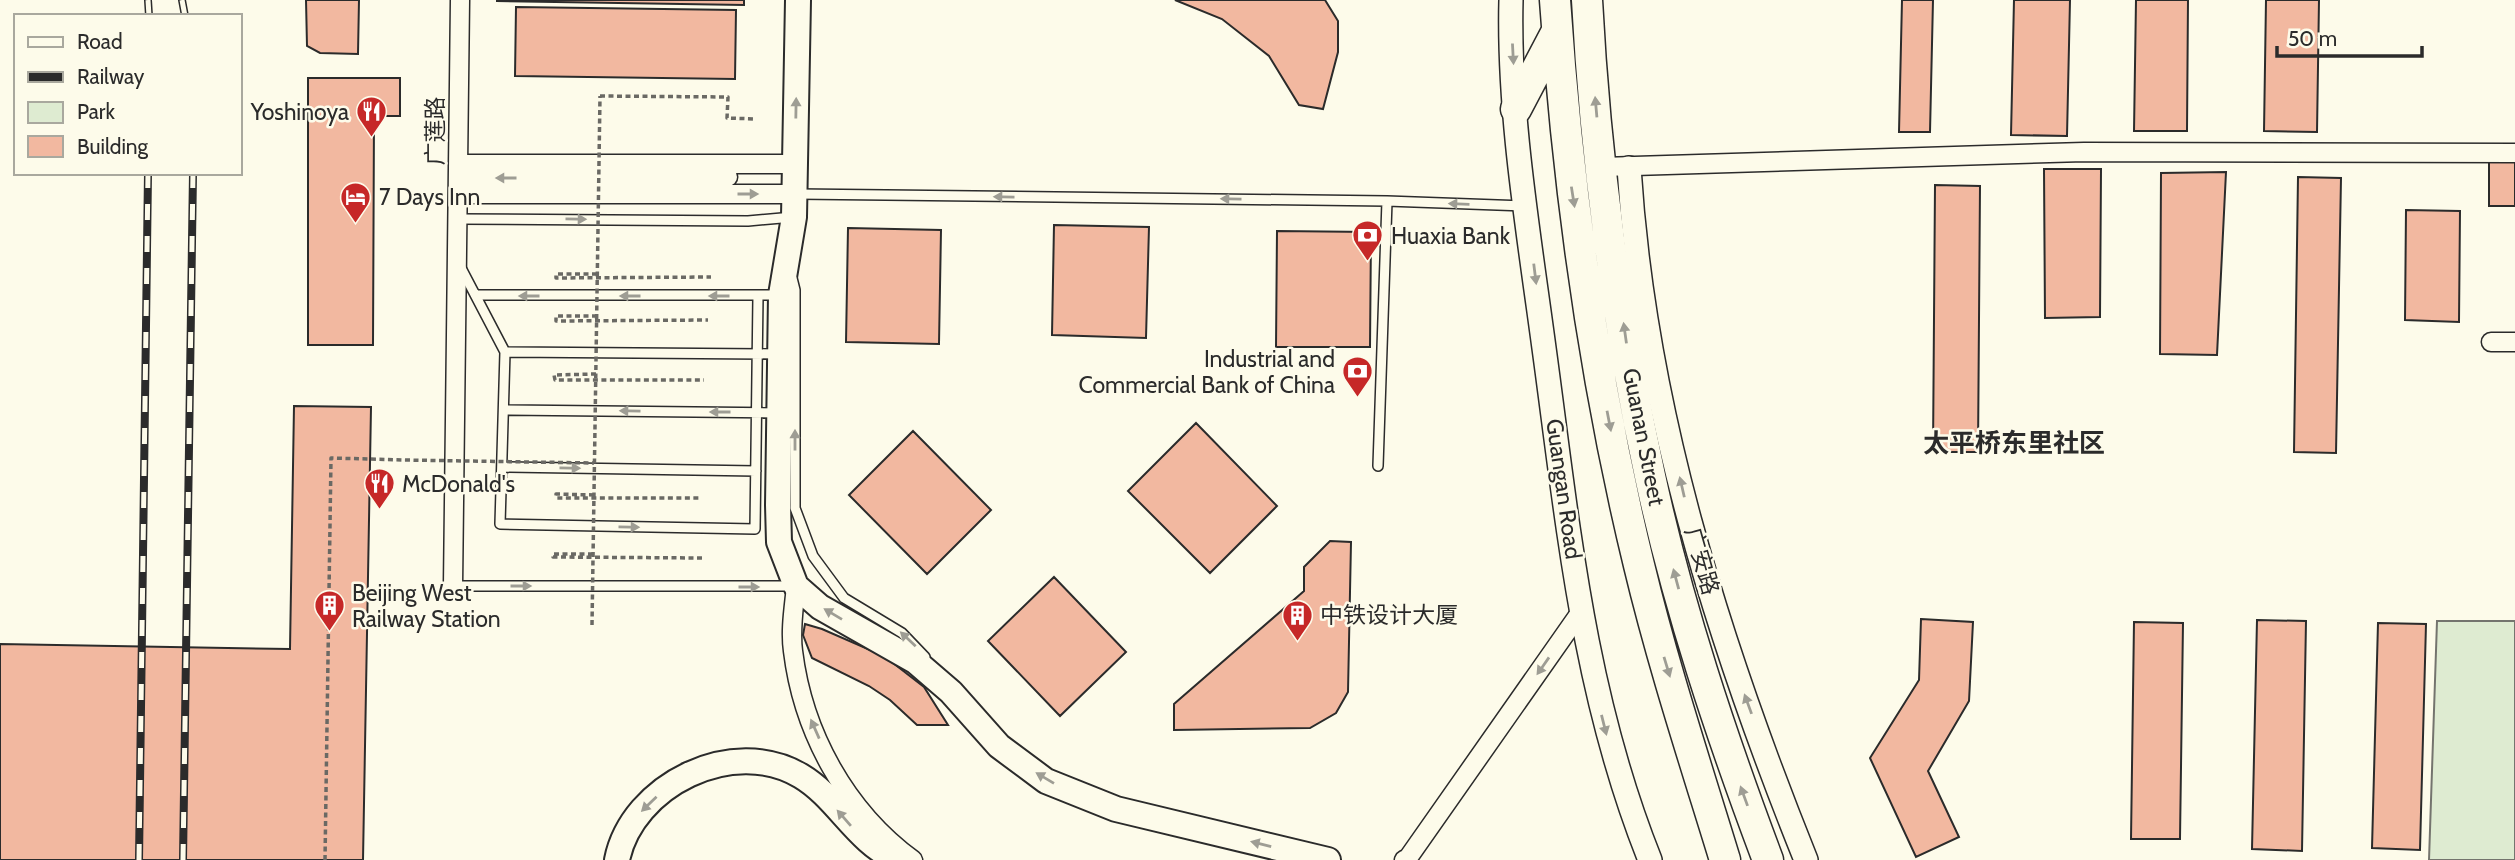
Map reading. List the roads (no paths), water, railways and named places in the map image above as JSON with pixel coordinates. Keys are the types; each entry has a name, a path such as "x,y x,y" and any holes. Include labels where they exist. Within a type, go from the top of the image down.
{"highway":[{"name":"Guanan Street","path":"1555,0 1571,185 1620,480 1665,661 1725,860"},
{"name":"Guanan Street","path":"1587,0 1616,168 1631,373 1650,477 1701,668 1768,860"},
{"path":"1516,109 1557,31"}],"main road":[{"path":"798,0 794,188 788,261 769,296 768,413 779,542 796,586 820,607 915,661 951,692 999,746 1046,781 1116,809 1328,860"},
{"path":"617,860 639,814 671,784 704,768 734,762 771,765 800,775 821,792 853,829 898,860"}],"street":[{"name":"广莲路","path":"453,586 460,0"},
{"path":"1511,0 1516,109"},
{"name":"Guangan Road","path":"1516,109 1566,520 1582,610 1604,725 1625,798 1650,860"},
{"path":"1616,168 2084,152 2515,153"},
{"name":"广安路","path":"1616,168 1634,242 1658,386 1698,557 1782,799 1807,860"},
{"path":"459,179 794,188"},
{"path":"459,179 794,188"},
{"path":"2491,342 2515,342"},
{"path":"796,586 793,650 805,708 839,785 892,845 913,860"},
{"path":"1404,860 1582,610"}],"lane":[{"path":"459,219 748,221 794,188 1527,206"},
{"path":"1378,466 1387,201"},
{"path":"788,261 795,290 795,508 813,556 844,598 902,633 941,672 951,692"},
{"path":"458,262 478,295 505,352 500,524 755,529 756,471 768,413 504,410"},
{"path":"478,295 769,296"},
{"path":"505,352 769,354"},
{"path":"502,467 756,471"},
{"path":"453,586 796,586"}],"railway":[{"path":"148,0 149,14"},
{"path":"182,0 185,14"},
{"path":"139,860 148,175"},
{"path":"183,860 193,175"}],"place":[{"name":"Yoshinoya","path":"372,139"},
{"name":"7 Days Inn","path":"356,224"},
{"name":"Huaxia Bank","path":"1368,263"},
{"name":"Industrial and Commercial Bank of China","path":"1358,399"},
{"name":"McDonald's","path":"379,511"},
{"name":"Beijing West Railway Station","path":"329,633"},
{"name":"中铁设计大厦","path":"1297,642"}],"district":[{"name":"太平桥东里社区","path":"2014,443"}]}
